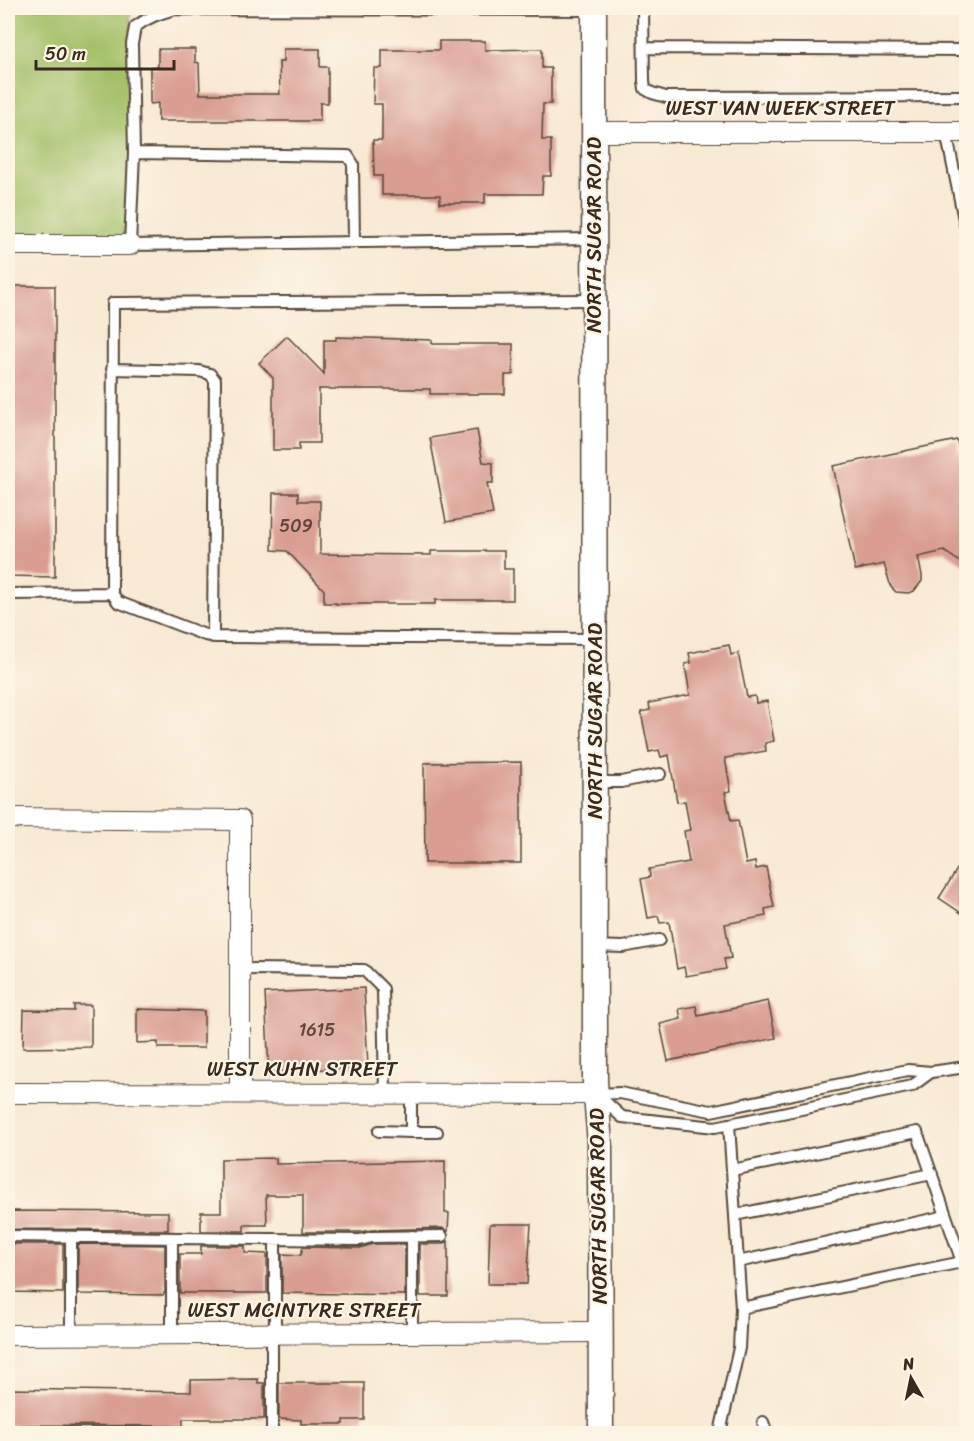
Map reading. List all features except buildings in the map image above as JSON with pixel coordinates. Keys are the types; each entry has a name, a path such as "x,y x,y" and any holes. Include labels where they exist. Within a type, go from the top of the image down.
{"street":[{"name":"NORTH SUGAR ROAD","path":"594,9 595,946 596,1094 600,1144 601,1434"},
{"name":"WEST VAN WEEK STREET","path":"594,132 966,132"},
{"path":"8,245 130,245"},
{"path":"8,818 240,820 240,1093"},
{"name":"WEST KUHN STREET","path":"8,1093 596,1094"},
{"name":"WEST MCINTYRE STREET","path":"8,1335 600,1332"}],"lane":[{"path":"644,8 645,89 666,97 966,96"},
{"path":"594,9 176,9 146,18 135,27 132,44 134,153 130,245 594,239"},
{"path":"644,48 966,50"},
{"path":"946,132 966,229"},
{"path":"134,153 348,156 353,164 354,242"},
{"path":"594,300 112,303 112,593 118,602 213,637 595,639"},
{"path":"112,369 199,371 210,374 215,380 213,637"},
{"path":"8,594 112,593"},
{"path":"595,782 621,782 660,774"},
{"path":"595,946 623,947 659,940"},
{"path":"240,969 364,970 383,989 385,1093"},
{"path":"596,1094 620,1093 711,1111 908,1070 931,1072 966,1067"},
{"path":"596,1094 622,1117 708,1126 729,1124 912,1086 931,1072"},
{"path":"411,1094 411,1132"},
{"path":"708,1126 711,1111"},
{"path":"723,1434 722,1428 739,1348 741,1308 729,1124"},
{"path":"379,1131 438,1132"},
{"path":"732,1170 917,1132 962,1262 741,1308"},
{"path":"735,1215 932,1174"},
{"path":"738,1262 946,1216"},
{"path":"8,1236 360,1240 372,1237 442,1236"},
{"path":"412,1236 412,1333"},
{"path":"71,1237 71,1334"},
{"path":"172,1238 172,1334"},
{"path":"272,1434 275,1239"},
{"path":"763,1422 767,1434"},
{"path":"8,1432 230,1434"}],"green space":[{"path":"8,8 130,8 132,44 130,245 8,249"}]}
